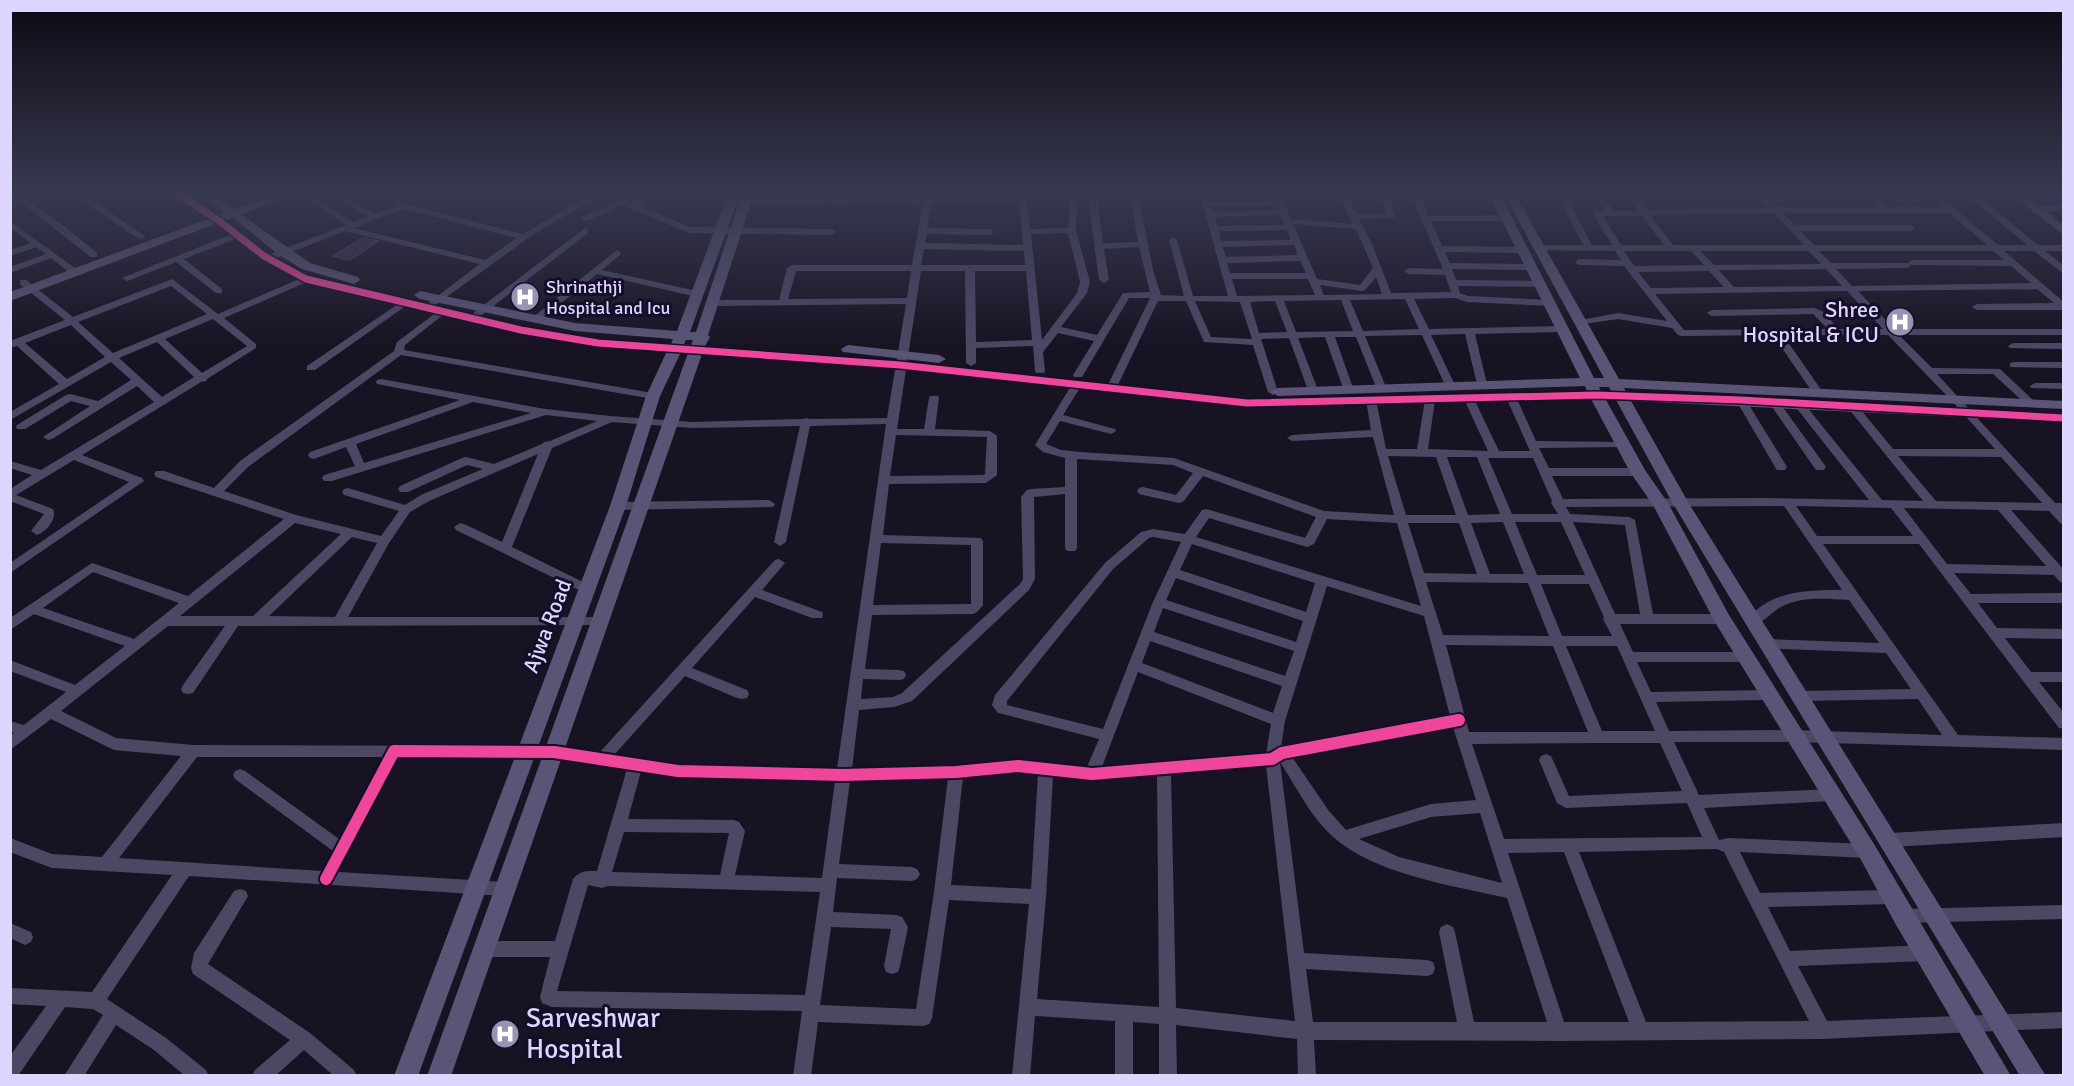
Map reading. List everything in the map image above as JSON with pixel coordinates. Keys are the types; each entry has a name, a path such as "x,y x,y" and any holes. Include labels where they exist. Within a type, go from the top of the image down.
{"main road":[{"path":"71,269 94,255 122,245"},
{"path":"10,297 22,286 137,245"}],"street":[{"path":"10,253 36,245"},
{"path":"39,245 71,269"},
{"path":"82,245 94,255"},
{"path":"127,278 212,245"},
{"path":"250,245 267,258 306,279 356,286 436,306 471,319 598,343 699,343 971,363 1040,371 1077,380"},
{"path":"274,245 316,270 404,303 483,308 575,327 678,342"},
{"path":"267,258 301,245"},
{"path":"418,245 488,263"},
{"path":"399,352 400,344 436,306 514,245"},
{"path":"471,319 567,245"},
{"name":"Ajwa Road","path":"439,1076 699,343 705,298 723,245"},
{"path":"1028,245 1040,371"},
{"path":"1039,347 1082,293 1085,282 1076,245"},
{"path":"1104,280 1101,246 1129,245"},
{"path":"1113,384 1155,297 1143,245"},
{"path":"1174,245 1189,298 1207,340 1358,332 1571,326 1618,316 1674,325"},
{"path":"1218,245 1227,276 1256,339 1273,392"},
{"path":"1297,245 1321,298"},
{"path":"1367,245 1388,297"},
{"path":"1437,245 1456,295"},
{"path":"1528,245 1571,326 1593,389 1622,444 1660,503 1722,619 1867,851 1903,916 1999,1076"},
{"path":"1528,245 1531,249 1532,267 1550,303 1571,326 1616,389 1657,463 1766,644 1890,840 2034,1076"},
{"path":"1587,245 1589,249"},
{"path":"1614,245 1674,325 1684,334 2063,332"},
{"path":"1668,245 1671,249"},
{"path":"1808,245 1955,398 2002,453 2057,507 2064,520"},
{"path":"1991,245 2063,307"},
{"path":"2031,245 2064,271"},
{"path":"802,1076 901,359 920,246 1028,248"},
{"path":"1439,249 2064,248"},
{"path":"1694,249 1731,289"},
{"path":"535,320 617,253"},
{"path":"10,270 52,255"},
{"path":"177,258 219,291"},
{"path":"1222,260 1303,258"},
{"path":"1579,262 1710,268 2010,262"},
{"path":"1410,271 1532,267"},
{"path":"783,302 792,268 1030,268"},
{"path":"970,268 971,363"},
{"path":"1227,276 1312,278 1362,288 1377,269"},
{"path":"596,271 705,298 783,302 911,301"},
{"path":"10,417 110,358 306,279"},
{"path":"10,496 253,346 172,282 14,344"},
{"path":"1453,283 1540,284"},
{"path":"22,286 72,321 162,403"},
{"path":"1648,291 2039,286"},
{"path":"1550,303 1467,299 1456,295 1279,299 1126,295 1040,445 1071,456 1154,459 1201,471 1323,515 1401,519 1621,519 1631,523 1647,619"},
{"path":"1409,297 1450,385"},
{"name":"Ajwa Road","path":"406,1076 474,888 618,507 653,396 678,342 705,298"},
{"path":"1345,298 1381,387"},
{"path":"1279,299 1313,390"},
{"path":"311,368 404,303"},
{"path":"1977,307 2063,307"},
{"path":"1712,313 1814,311 1819,313 1837,333"},
{"path":"1055,329 1100,339"},
{"path":"1469,330 1482,384"},
{"path":"1776,333 1817,392"},
{"path":"1329,334 1348,388"},
{"path":"159,338 202,379"},
{"path":"14,344 66,384"},
{"path":"970,345 1039,347"},
{"path":"2013,346 2064,346"},
{"path":"215,493 244,464 399,352 653,396"},
{"path":"901,359 1113,384 1246,403 1469,399 1593,389"},
{"path":"2014,365 2064,365"},
{"path":"1929,371 1996,371 2031,403"},
{"path":"48,437 137,381"},
{"path":"381,382 545,412 610,419 646,420 670,424 806,422 892,426 930,432 990,434 992,436 989,477 884,480"},
{"path":"1113,384 1211,391 1273,392 1482,384 1593,389 1817,392 2064,405"},
{"path":"2035,386 2064,386"},
{"path":"1616,389 1741,400 2064,418"},
{"path":"21,427 70,397 100,405"},
{"path":"1511,397 1609,620 1693,799 1756,900 1822,1030"},
{"path":"930,432 934,398"},
{"path":"315,455 470,399"},
{"path":"1469,399 1495,454"},
{"path":"1371,400 1381,452 1438,640 1462,738 1500,846 1559,1032"},
{"path":"1422,453 1430,400"},
{"path":"1741,400 1781,467"},
{"path":"1773,402 1820,466"},
{"path":"1798,403 1878,503"},
{"path":"1852,406 1932,504"},
{"path":"328,478 545,412"},
{"path":"1057,417 1111,431"},
{"path":"339,621 384,541 406,509 425,498 610,419"},
{"path":"780,542 806,422"},
{"path":"1292,438 1378,434"},
{"path":"350,443 361,468"},
{"path":"505,550 548,444"},
{"path":"1381,452 1495,454 1622,444"},
{"path":"1890,452 2002,453"},
{"path":"1440,453 1485,578"},
{"path":"1481,454 1556,641 1598,738"},
{"path":"10,569 138,481 75,456"},
{"path":"1071,456 1071,548"},
{"path":"404,489 466,461 494,468"},
{"path":"1544,472 1636,468 1657,463"},
{"path":"10,464 43,475"},
{"path":"1143,491 1179,499 1201,471"},
{"path":"160,474 293,518 384,541"},
{"path":"853,705 894,702 907,697 1025,587 1029,579 1027,497 1031,493 1071,490"},
{"path":"348,492 406,509"},
{"path":"10,496 49,512 50,515 38,531"},
{"path":"1787,502 1954,740"},
{"path":"1557,503 1787,502 1878,503 1896,506 1932,504 2002,508 2057,507"},
{"path":"618,507 770,504"},
{"path":"1896,506 2064,724"},
{"path":"2002,508 2060,575"},
{"path":"1092,774 1105,735 1159,602 1188,539 1203,516 1210,513 1307,543 1323,515"},
{"path":"10,744 293,518"},
{"path":"460,527 587,589"},
{"path":"256,621 349,533"},
{"path":"1105,735 1003,709 999,705 1000,699 1109,567 1139,540 1153,533 1188,539 1430,613"},
{"path":"867,610 973,609 977,605 977,541 876,539"},
{"path":"1813,540 1922,540"},
{"path":"602,759 778,564"},
{"path":"10,624 92,567 188,602"},
{"path":"1944,568 2060,575"},
{"path":"1172,572 1310,618"},
{"path":"1418,577 1592,580"},
{"path":"1307,1076 1305,1030 1295,960 1277,756 1278,721 1322,581"},
{"path":"754,592 817,615"},
{"path":"1753,621 1769,607 1792,596 1852,596"},
{"path":"1967,599 2064,598"},
{"path":"1159,602 1301,648"},
{"path":"32,609 135,644"},
{"path":"1609,620 1722,619"},
{"path":"165,621 600,622"},
{"path":"188,689 235,621"},
{"path":"1993,633 2064,634"},
{"path":"1146,634 1289,683"},
{"path":"1438,640 1619,642"},
{"path":"1766,644 1889,648"},
{"path":"1627,657 1746,657"},
{"path":"10,665 77,691"},
{"path":"1134,665 1278,721"},
{"path":"682,670 742,694"},
{"path":"858,674 899,675"},
{"path":"2027,677 2064,676"},
{"path":"1800,696 1922,694"},
{"path":"1646,697 1768,695"},
{"path":"50,712 114,744 193,751 554,752 678,771 843,775 956,772 1018,766 1092,774 1164,770 1277,756 1459,720"},
{"path":"10,726 26,731"},
{"path":"1462,738 1795,736 2064,744"},
{"path":"105,865 193,751"},
{"path":"326,879 394,751"},
{"path":"1277,756 1344,837 1398,863 1515,893"},
{"path":"1546,760 1562,799 1566,802 1831,795"},
{"path":"602,881 636,764"},
{"path":"1020,1076 1038,897 1046,769"},
{"path":"1164,770 1168,1076"},
{"path":"912,874 726,883 602,881 584,878 579,884 548,997 552,999 811,1008 923,1018 942,892 956,772"},
{"path":"240,776 343,850"},
{"path":"1344,837 1429,809 1449,806 1486,807"},
{"path":"618,825 734,827 737,831 726,883"},
{"path":"1890,840 2064,830"},
{"path":"10,845 52,861 505,889"},
{"path":"1500,846 1720,845 1867,851"},
{"path":"1569,846 1641,1031"},
{"path":"96,1001 185,870"},
{"path":"942,892 1038,897"},
{"path":"240,896 200,959 199,968 304,1039 343,1075"},
{"path":"1756,900 1893,897"},
{"path":"1903,916 2064,912"},
{"path":"823,919 896,922 900,927 892,966"},
{"path":"1447,932 1467,1031"},
{"path":"483,949 562,949"},
{"path":"1786,959 1925,953"},
{"path":"1295,960 1427,968"},
{"path":"10,996 96,1001 160,1044 200,1076"},
{"path":"10,1072 61,999"},
{"path":"1027,1006 1168,1016 1305,1030 1559,1032 1822,1030 1969,1026 2064,1020"},
{"path":"72,1076 114,1013"},
{"path":"1124,1014 1124,1076"},
{"path":"261,1076 304,1039"}],"building":[{"path":"351,245 373,245 350,260 333,256"}],"cycle path":[{"path":"250,245 264,256 306,279 521,330 598,343 900,365 1247,403 1596,395 1741,400 2064,418"},
{"path":"326,879 394,751 554,752 678,771 843,775 956,772 1018,766 1092,774 1272,759 1282,753 1459,720"}],"place":[{"name":"Shrinathji Hospital and Icu","path":"525,297"},
{"name":"Shree Hospital & ICU","path":"1900,322"},
{"name":"Sarveshwar Hospital","path":"505,1034"}]}
